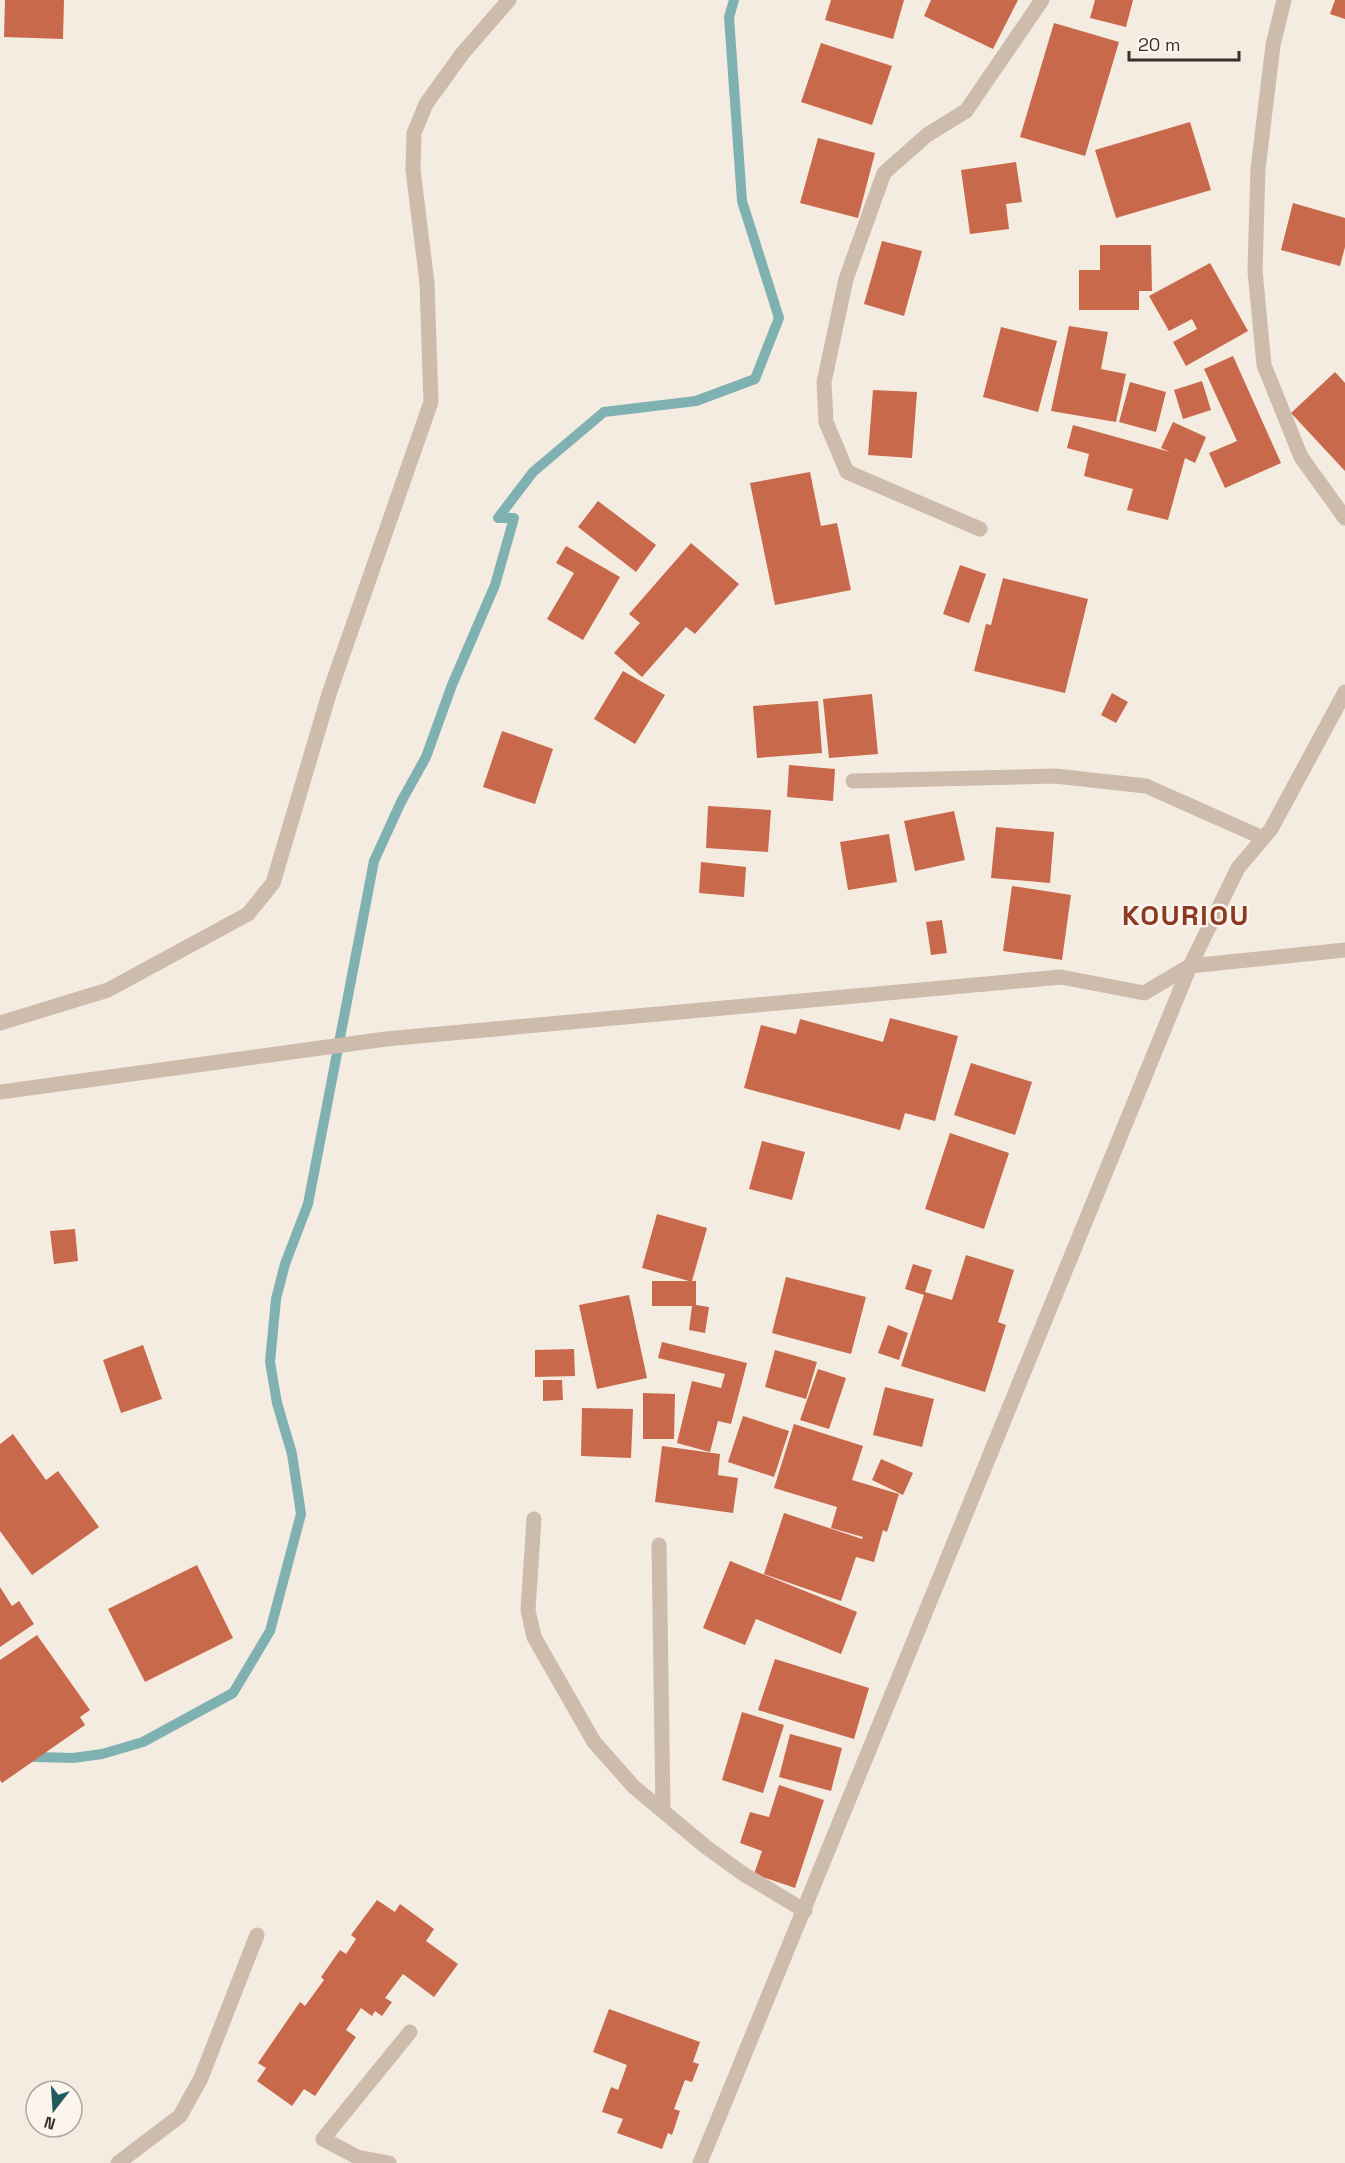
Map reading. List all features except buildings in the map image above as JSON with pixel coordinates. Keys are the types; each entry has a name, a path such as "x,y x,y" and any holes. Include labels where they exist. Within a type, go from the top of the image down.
{"street":[{"path":"0,1023 108,990 249,914 273,883 330,691 431,402 428,283 413,170 414,134 426,104 462,54 509,0"},
{"path":"980,529 847,472 826,422 824,382 846,279 884,173 927,135 966,111 1042,0"},
{"path":"1284,0 1273,45 1258,169 1255,271 1264,365 1301,457 1345,518"},
{"path":"700,2163 1190,966 1239,868 1271,829 1345,692"},
{"path":"853,781 1055,776 1146,786 1263,838"},
{"path":"0,1092 386,1039 1061,977 1144,993 1190,966 1345,950"},
{"path":"534,1519 528,1610 534,1637 594,1742 634,1787 742,1874 805,1911"},
{"path":"659,1545 663,1810"},
{"path":"118,2163 180,2116 201,2078 257,1935"},
{"path":"388,2163 356,2160 323,2139 410,2032"}],"waterway":[{"path":"0,1756 73,1758 102,1754 143,1742 233,1693 270,1631 301,1514 292,1454 277,1403 270,1362 276,1299 285,1264 308,1204 374,861 401,802 426,757 452,685 495,585 514,518 498,518 533,472 604,412 696,401 755,379 779,318 742,201 729,17 734,0"}],"district":[{"name":"KOURIOU","path":"1186,915"}]}
